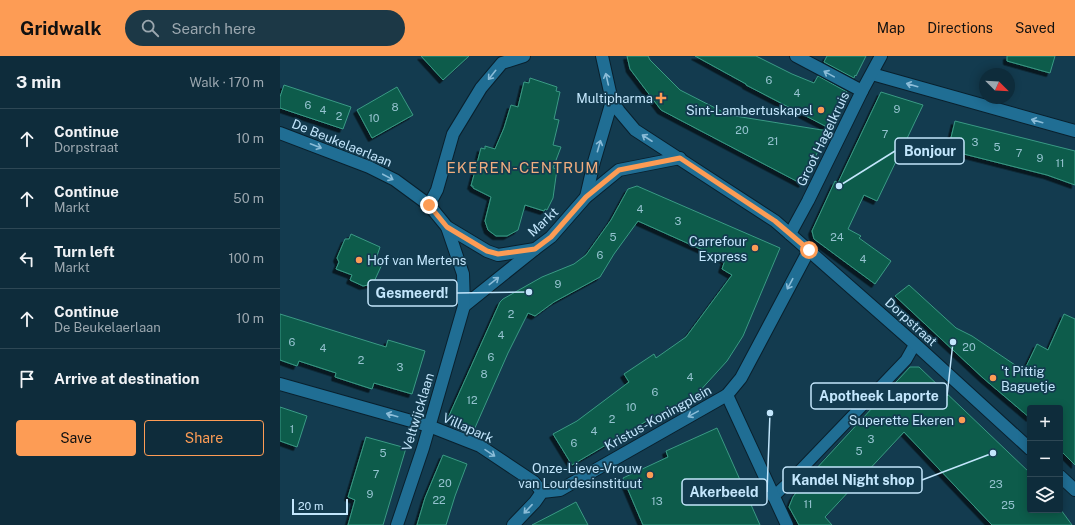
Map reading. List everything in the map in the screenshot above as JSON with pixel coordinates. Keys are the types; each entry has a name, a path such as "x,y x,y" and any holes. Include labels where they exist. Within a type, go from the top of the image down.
{"street":[{"path":"429,205 437,190 453,134 481,88 502,63 524,56"},
{"name":"Markt","path":"602,56 612,101 635,130 775,221 790,234"},
{"path":"796,56 862,91"},
{"name":"Groot Hagelkruis","path":"790,234 881,56"},
{"path":"872,74 1075,131"},
{"name":"Markt","path":"586,197 594,162 612,101"},
{"name":"De Beukelaerlaan","path":"280,133 369,166 395,180 429,205 447,227"},
{"name":"Markt","path":"447,227 487,251 498,254 535,249 551,237 586,197 619,170 680,158"},
{"name":"Veltwijcklaan","path":"397,525 429,426 464,306 463,274 447,227"},
{"name":"Dorpstraat","path":"790,234 915,344 1027,446"},
{"path":"464,306 535,249"},
{"name":"Kristus-Koningplein","path":"542,492 560,490 727,395 741,378 809,250"},
{"path":"773,497 906,360 915,344"},
{"name":"Villapark","path":"280,384 429,426 480,446 534,482 542,492"},
{"name":"Kristus-Koningplein","path":"727,395 787,525"},
{"path":"1061,477 1075,490"},
{"path":"513,525 535,502 542,492"}],"building":[{"path":"421,56 469,56 443,80"},
{"path":"627,56 648,56 650,60 680,90 729,115 828,131 802,184 661,110 630,69"},
{"path":"695,56 756,56 814,83 818,76 847,92 829,128 746,85"},
{"path":"827,56 866,56 854,78 824,62"},
{"path":"1007,56 1055,56 1050,73 1007,61"},
{"path":"530,78 557,87 556,91 560,92 554,119 559,120 553,145 561,147 553,168 557,169 553,198 547,210 545,209 544,211 525,205 518,230 507,236 496,236 488,230 485,221 491,197 471,186 481,148 485,149 485,146 495,149 504,128 511,105 518,107 524,82 529,83"},
{"path":"284,85 351,107 343,129 280,108 280,97"},
{"path":"397,87 413,115 372,138 357,110"},
{"path":"881,92 923,105 877,201 864,195 848,229 861,236 859,238 891,261 875,284 814,239 812,231 835,181 838,183"},
{"path":"955,121 1075,151 1075,185 1047,175 948,150"},
{"path":"637,186 780,248 743,336 727,361 697,394 650,419 572,465 553,434 577,421 629,382 624,374 654,354 656,358 686,337 732,275 722,269 725,260 638,221 614,254 600,277 554,302 535,316 528,313 508,353 474,430 448,418 500,302 542,277 574,264 586,255 611,220 628,189"},
{"name":"Hof van Mertens","path":"351,234 380,247 376,259 383,262 373,284 363,286 350,280 352,275 336,269 339,262 337,258 345,239 349,239"},
{"path":"909,285 956,328 972,336 1024,371 1037,344 1048,350 1064,314 1075,319 1075,465 1063,453 1063,405 1027,405 1027,415 983,378 895,296"},
{"path":"280,314 386,347 388,340 425,351 412,394 374,383 372,389 335,377 336,373 299,361 297,366 280,360"},
{"path":"910,367 919,367 1027,470 1027,513 1063,513 1072,525 992,525 904,432 825,517 832,525 799,525 789,507 793,497 803,483"},
{"path":"280,407 307,416 297,447 280,441"},
{"path":"717,428 760,525 643,525 623,478 668,457 666,451"},
{"path":"366,437 406,448 383,525 348,525 355,500 348,497"},
{"path":"443,455 467,464 446,525 417,525 425,498"},
{"path":"576,502 588,525 532,525 561,510"}],"place":[{"name":"Multipharma","path":"661,98"},
{"name":"Sint-Lambertuskapel","path":"821,110"},
{"name":"Bonjour","path":"839,186"},
{"name":"Carrefour Express","path":"755,248"},
{"name":"Hof van Mertens","path":"359,260"},
{"name":"Gesmeerd!","path":"529,292"},
{"name":"Apotheek Laporte","path":"953,342"},
{"name":"'t Pittig Baguetje","path":"993,378"},
{"name":"Akerbeeld","path":"770,413"},
{"name":"Superette Ekeren","path":"962,420"},
{"name":"Kandel Night shop","path":"993,453"},
{"name":"Onze-Lieve-Vrouw van Lourdesinstituut","path":"650,475"}],"district":[{"name":"EKEREN-CENTRUM","path":"523,167"}],"route":[{"path":"429,205 447,227 487,251 498,254 535,249 551,237 586,197 619,170 680,158 775,221 809,250"}]}
